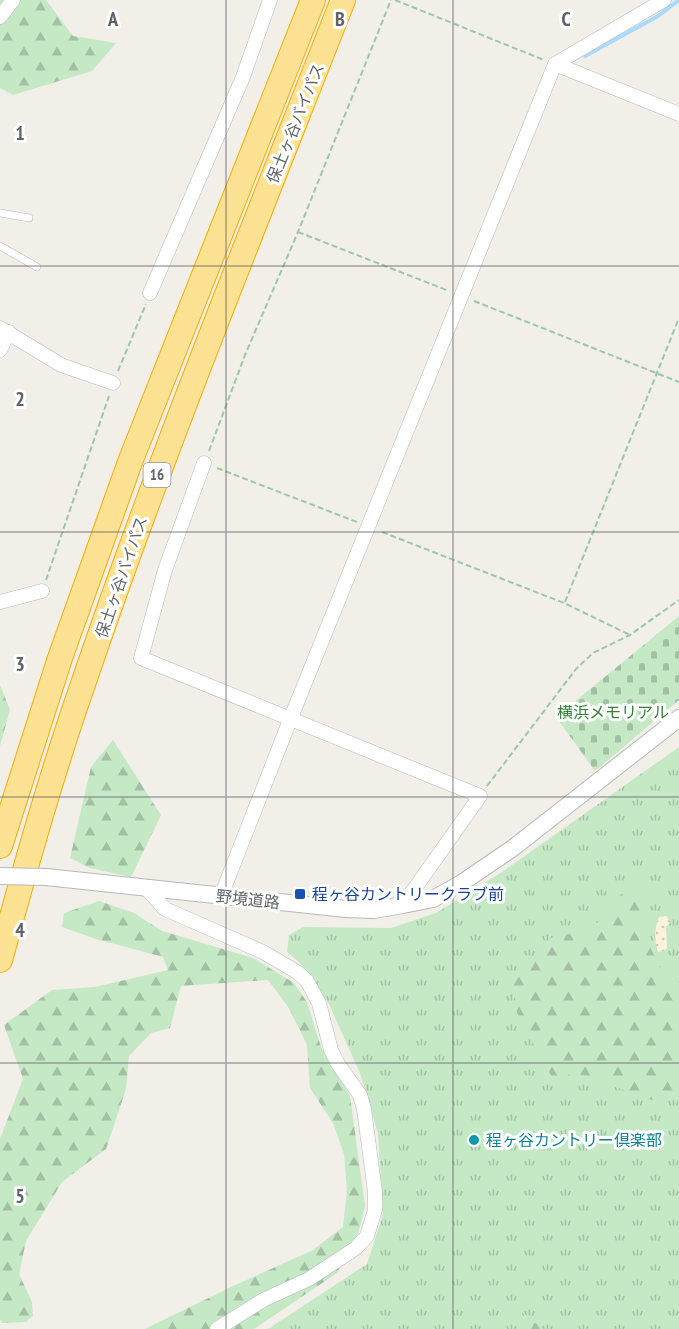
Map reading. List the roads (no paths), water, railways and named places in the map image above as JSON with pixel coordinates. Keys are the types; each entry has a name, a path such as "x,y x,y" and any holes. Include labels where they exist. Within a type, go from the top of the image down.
{"highway":[{"name":"保土ヶ谷バイパス","path":"0,846 60,658 130,462 313,0"},
{"name":"保土ヶ谷バイパス","path":"0,960 31,846 80,691 156,476 343,0"}],"street":[{"path":"0,17 13,0"},
{"path":"150,292 243,77 270,0"},
{"path":"221,896 555,64 664,0"},
{"path":"555,64 679,114"},
{"path":"0,350 4,330 61,365 113,383"},
{"path":"204,463 165,570 141,658 480,796 403,905"},
{"path":"0,602 42,591"},
{"name":"野境道路","path":"0,876 46,877 346,909 374,910 433,899 460,885 513,848 679,718"},
{"path":"146,888 165,909 263,952 297,972 307,981 319,1003 331,1050 360,1095 364,1109 375,1210 368,1236 356,1248 309,1279 263,1300 217,1329"}],"lane":[{"path":"0,213 29,218"},
{"path":"0,246 37,267"}],"waterway":[{"path":"585,56 658,16 679,0"}],"place":[{"name":"程ヶ谷カントリークラブ前","path":"300,894"},
{"name":"程ヶ谷カントリー倶楽部","path":"474,1140"}],"park label":[{"name":"横浜メモリアル","path":"613,712"}]}
